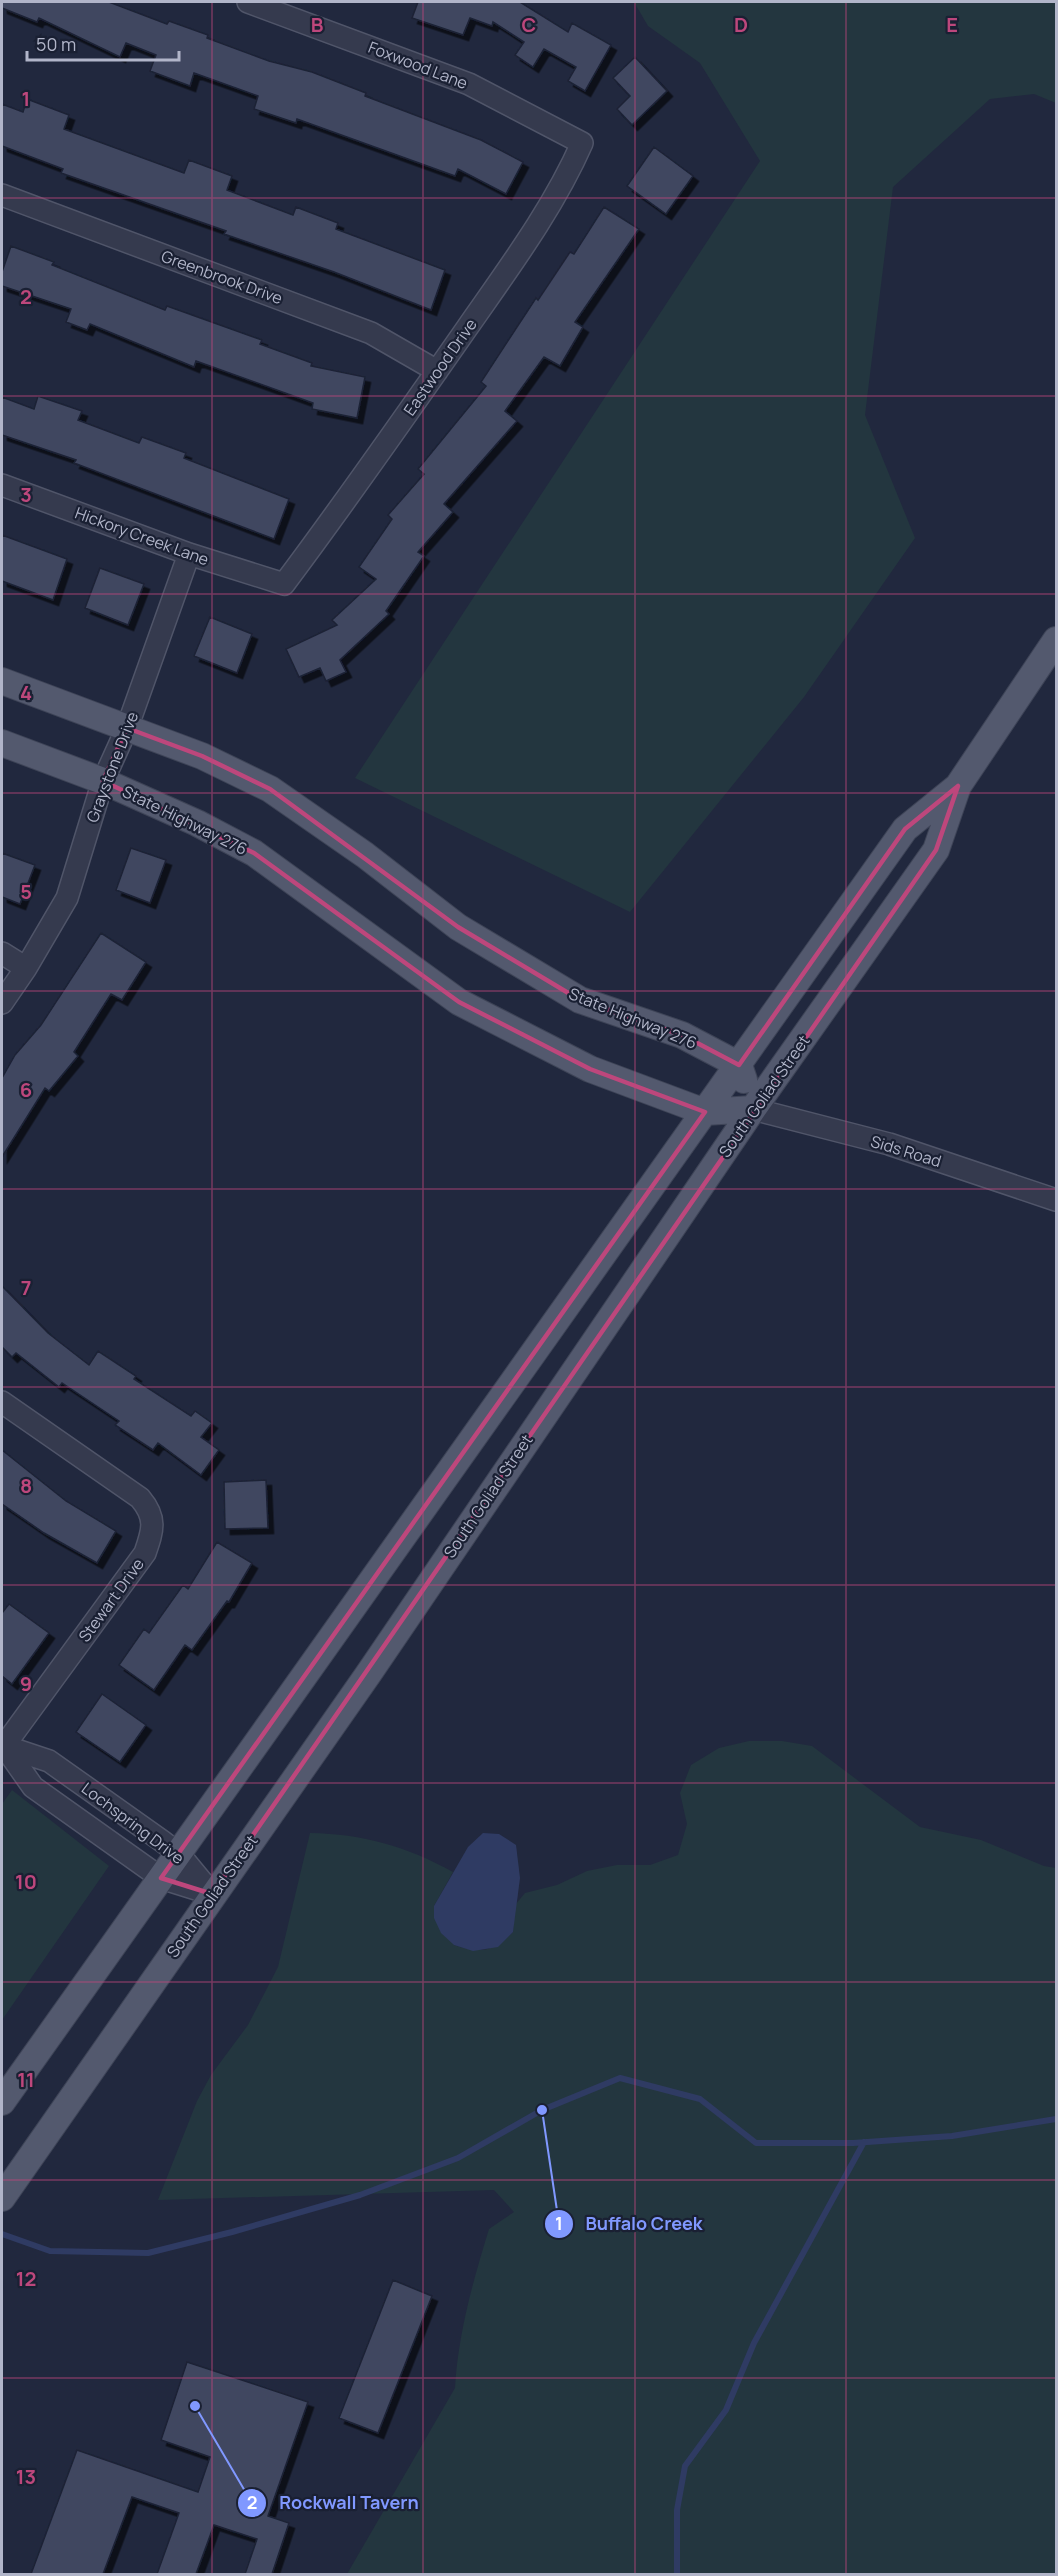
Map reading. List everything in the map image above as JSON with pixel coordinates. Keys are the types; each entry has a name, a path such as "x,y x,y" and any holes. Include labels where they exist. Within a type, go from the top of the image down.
{"main road":[{"name":"South Goliad Street","path":"2,2198 212,1894 369,1673 753,1109 936,850 958,786 1056,640"},
{"name":"State Highway 276","path":"2,681 202,756 270,789 365,855 458,927 580,1000 682,1035 739,1065"},
{"name":"State Highway 276","path":"2,743 103,781 197,823 254,853 459,1002 590,1069 705,1112 753,1109"},
{"name":"South Goliad Street","path":"2,2102 905,829 958,786"},
{"path":"739,1065 753,1109"}],"street":[{"name":"Foxwood Lane","path":"248,2 469,84 582,143"},
{"name":"Eastwood Drive","path":"284,584 361,482 515,258 571,168 582,143"},
{"name":"Greenbrook Drive","path":"2,195 371,333 437,371"},
{"name":"Hickory Creek Lane","path":"2,485 189,554 284,584"},
{"name":"Graystone Drive","path":"2,1003 26,968 67,898 103,781 127,728 189,554"},
{"path":"2,953 26,968"},
{"name":"Sids Road","path":"753,1109 889,1144 1056,1200"},
{"name":"Stewart Drive","path":"2,1402 140,1498 151,1510 153,1532 145,1553 3,1744"},
{"name":"Lochspring Drive","path":"3,1744 49,1761 179,1854 212,1894"},
{"name":"Lochspring Drive","path":"3,1744 33,1786 161,1878 212,1894"}],"highlighted area":[{"path":"127,728 202,756 270,789 458,927 580,1000 682,1035 739,1065 905,829 958,786 936,850 212,1894 161,1878 705,1112 590,1069 459,1002 254,853 103,781"}],"shaded area":[{"path":"634,2 1056,2 1056,103 1034,94 990,99 893,187 865,415 915,538 804,697 630,912 355,778 760,161 700,63 648,26"},
{"path":"749,1741 782,1741 812,1746 920,1827 981,1840 1044,1866 1056,1868 1056,2574 347,2574 455,2388 463,2328 489,2229 514,2212 494,2190 158,2200 197,2101 211,2075 248,2025 278,1967 310,1833 348,1836 384,1843 418,1855 453,1872 434,1906 454,1945 472,1950 486,1949 499,1944 513,1932 515,1905 525,1893 557,1885 587,1871 617,1865 650,1865 678,1855 687,1824 680,1793 691,1765 719,1748"},
{"path":"12,1790 109,1866 2,2020 2,1804"}],"water":[{"path":"483,1833 499,1834 516,1845 520,1878 513,1932 498,1947 473,1951 454,1945 441,1933 434,1918 434,1906 468,1847"}],"building":[{"path":"2,2 109,2 167,24 169,21 208,35 207,38 269,61 312,72 366,93 365,96 481,140 523,162 506,194 458,169 455,176 297,119 296,123 254,109 258,96 194,73 190,86 150,71 156,55 126,43 120,57 39,18 37,22 2,8"},
{"path":"418,2 520,2 568,32 572,23 611,45 585,91 568,81 576,67 544,49 533,67 515,55 524,42 493,22 492,26 470,18 463,35 412,18"},
{"path":"635,57 667,91 632,125 617,109 630,96 613,78"},
{"path":"27,99 69,115 64,129 184,173 189,160 232,176 227,190 293,215 296,207 338,223 336,229 445,270 431,310 334,272 224,234 226,231 61,173 63,169 2,146 2,104 23,112"},
{"path":"654,147 693,176 666,214 627,186"},
{"path":"604,207 639,229 575,322 583,327 560,366 544,357 505,411 517,421 444,504 453,512 418,552 424,556 386,611 389,614 340,660 346,672 326,681 320,668 299,677 286,649 337,625 332,620 376,579 359,567 392,519 388,515 424,474 418,469 486,386 481,382 536,298 538,300 570,252 574,254"},
{"path":"11,246 54,262 52,265 165,310 167,306 262,340 260,344 312,363 311,366 365,377 357,418 312,409 313,403 196,361 194,367 90,324 87,330 66,322 71,309 2,286 2,272"},
{"path":"38,396 82,411 78,420 139,443 142,437 186,453 184,458 289,499 274,539 74,463 76,460 2,435 2,397 34,409"},
{"path":"2,535 67,559 53,600 2,581"},
{"path":"100,568 144,584 128,625 85,608"},
{"path":"210,617 252,634 237,673 194,656"},
{"path":"131,848 166,860 150,903 116,890"},
{"path":"2,853 35,865 20,904 2,897"},
{"path":"101,933 146,962 122,1000 111,994 74,1052 78,1056 49,1091 45,1088 2,1157 2,1078 15,1055 41,1025"},
{"path":"2,1286 48,1333 89,1365 98,1351 136,1376 134,1379 191,1416 195,1411 212,1423 201,1437 219,1450 201,1475 158,1443 153,1450 115,1425 119,1421 62,1383 59,1387 16,1353 12,1357 2,1347"},
{"path":"2,1450 66,1501 116,1531 97,1563 44,1533 2,1504"},
{"path":"266,1480 268,1528 225,1529 224,1482"},
{"path":"217,1542 252,1563 229,1602 227,1601 192,1650 185,1645 154,1690 119,1665 144,1629 149,1633 183,1585 188,1589"},
{"path":"9,1604 49,1633 12,1684 2,1676 2,1613"},
{"path":"102,1694 146,1725 120,1762 76,1732"},
{"path":"393,2280 432,2296 378,2433 339,2418"},
{"path":"187,2362 308,2402 268,2516 289,2523 272,2574 245,2574 257,2539 214,2525 196,2574 157,2574 179,2513 132,2497 103,2574 31,2574 77,2450 198,2492 210,2457 161,2440"}],"waterway":[{"path":"2,2234 50,2251 148,2253 232,2232 360,2195 458,2158 542,2110 620,2078 700,2099 756,2143 853,2143 952,2136 1056,2119"},
{"path":"677,2574 677,2510 685,2466 726,2410 754,2343 864,2142"}],"place":[{"name":"Buffalo Creek","path":"542,2110"},
{"name":"Rockwall Tavern","path":"195,2406"}]}
